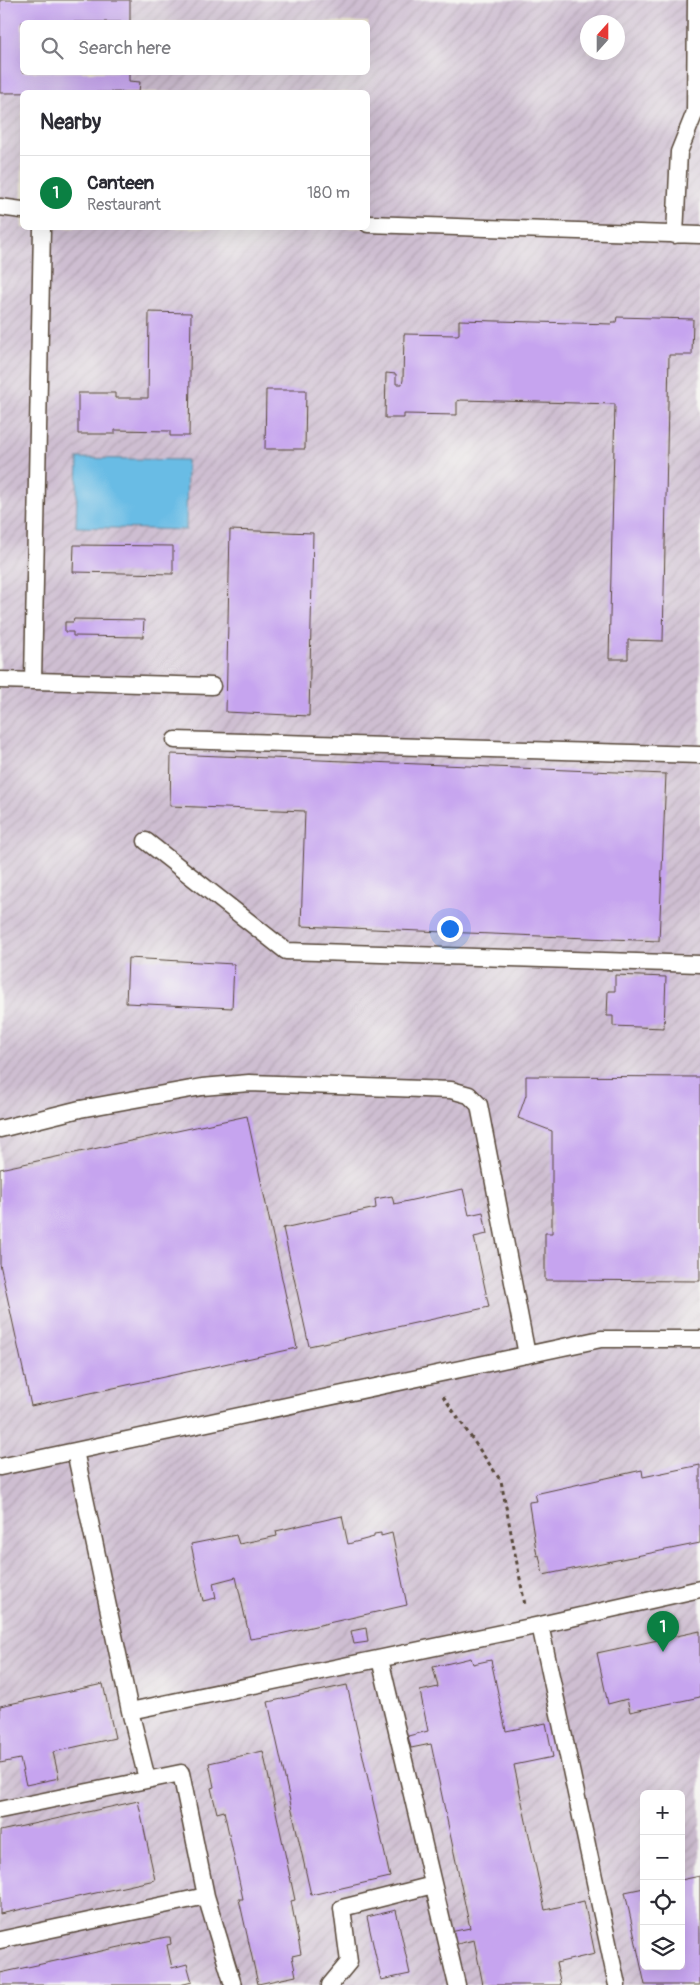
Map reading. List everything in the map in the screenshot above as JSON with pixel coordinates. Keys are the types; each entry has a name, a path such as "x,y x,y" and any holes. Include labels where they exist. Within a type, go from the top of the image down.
{"lane":[{"path":"675,235 679,152 695,112 696,0"},
{"path":"0,207 20,210"},
{"path":"370,224 700,235"},
{"path":"33,681 42,230"},
{"path":"0,680 212,686"},
{"path":"175,740 700,755"},
{"path":"146,841 286,951 700,964"},
{"path":"0,1130 80,1109 202,1087 249,1083 451,1090 469,1095 479,1106 527,1355"},
{"path":"0,1467 601,1338 700,1339"},
{"path":"75,1451 130,1711 147,1780"},
{"path":"130,1711 535,1626 700,1589"},
{"path":"535,1626 617,1985"},
{"path":"380,1659 457,1985"},
{"path":"0,1810 181,1773 206,1896 233,1985"},
{"path":"330,1985 349,1962 342,1908 433,1884"},
{"path":"0,1940 206,1896"}],"path":[{"path":"429,1376 501,1481 535,1626"}],"shaded area":[{"path":"0,0 700,0 700,1985 0,1985"}],"water":[{"path":"78,458 187,460 186,530 76,527"}],"building":[{"path":"0,0 130,0 130,20 20,20 20,75 129,75 129,81 140,82 139,90 20,90 20,93 0,93"},
{"path":"149,312 191,313 189,436 170,436 170,431 115,430 115,434 78,434 78,393 115,393 115,398 148,398"},
{"path":"617,317 693,319 692,355 669,355 663,641 628,640 628,659 609,659 615,404 461,400 457,401 457,415 404,414 404,418 385,418 386,373 396,374 396,384 402,384 403,380 404,334 457,335 459,334 459,320 612,324 612,322 616,322"},
{"path":"266,390 306,390 305,449 265,449"},
{"path":"230,530 313,533 309,716 226,712"},
{"path":"74,545 173,546 173,574 73,572"},
{"path":"74,619 144,620 143,637 73,636 73,632 65,632 65,622 73,622"},
{"path":"171,754 666,774 659,941 301,926 305,811 170,806"},
{"path":"128,958 234,964 232,1008 126,1003"},
{"path":"615,975 666,977 664,1028 613,1026 613,1016 607,1016 608,991 615,991"},
{"path":"526,1076 700,1077 700,1281 545,1280 545,1233 552,1233 552,1131 518,1118 526,1095"},
{"path":"247,1116 297,1348 31,1406 0,1264 0,1169"},
{"path":"463,1189 469,1215 483,1212 487,1234 474,1237 489,1307 309,1346 283,1228 376,1208 375,1199 392,1196 394,1204"},
{"path":"700,1465 700,1543 543,1575 539,1555 537,1556 529,1505 529,1502 537,1501 535,1494 642,1470 643,1477"},
{"path":"342,1516 348,1544 374,1537 374,1534 381,1533 381,1536 392,1533 407,1605 276,1635 250,1639 236,1577 213,1583 216,1598 203,1601 191,1544 236,1535 239,1544 277,1536 276,1531"},
{"path":"366,1628 368,1642 354,1644 351,1631"},
{"path":"700,1631 700,1697 630,1712 627,1699 608,1704 597,1653"},
{"path":"471,1658 473,1664 491,1660 506,1731 546,1723 553,1757 514,1765 545,1910 584,1901 595,1954 556,1963 561,1985 483,1985 474,1940 453,1945 450,1932 470,1928 431,1744 411,1748 408,1736 428,1731 420,1691 438,1687 433,1667"},
{"path":"103,1684 115,1738 53,1752 59,1778 26,1785 20,1759 0,1763 0,1706"},
{"path":"347,1685 390,1877 311,1895 268,1702"},
{"path":"263,1751 295,1900 291,1901 301,1954 292,1956 296,1976 258,1984 239,1899 243,1899 224,1811 217,1813 211,1788 214,1787 209,1763"},
{"path":"138,1801 155,1880 0,1914 0,1831"},
{"path":"700,1876 700,1985 645,1985 642,1970 685,1970 685,1879"},
{"path":"640,1889 640,1962 625,1892"},
{"path":"396,1910 410,1974 381,1980 367,1917"},
{"path":"170,1937 171,1944 167,1945 172,1968 187,1964 192,1982 180,1985 0,1985 0,1973"}],"place":[{"name":"Canteen","path":"663,1652"}]}
